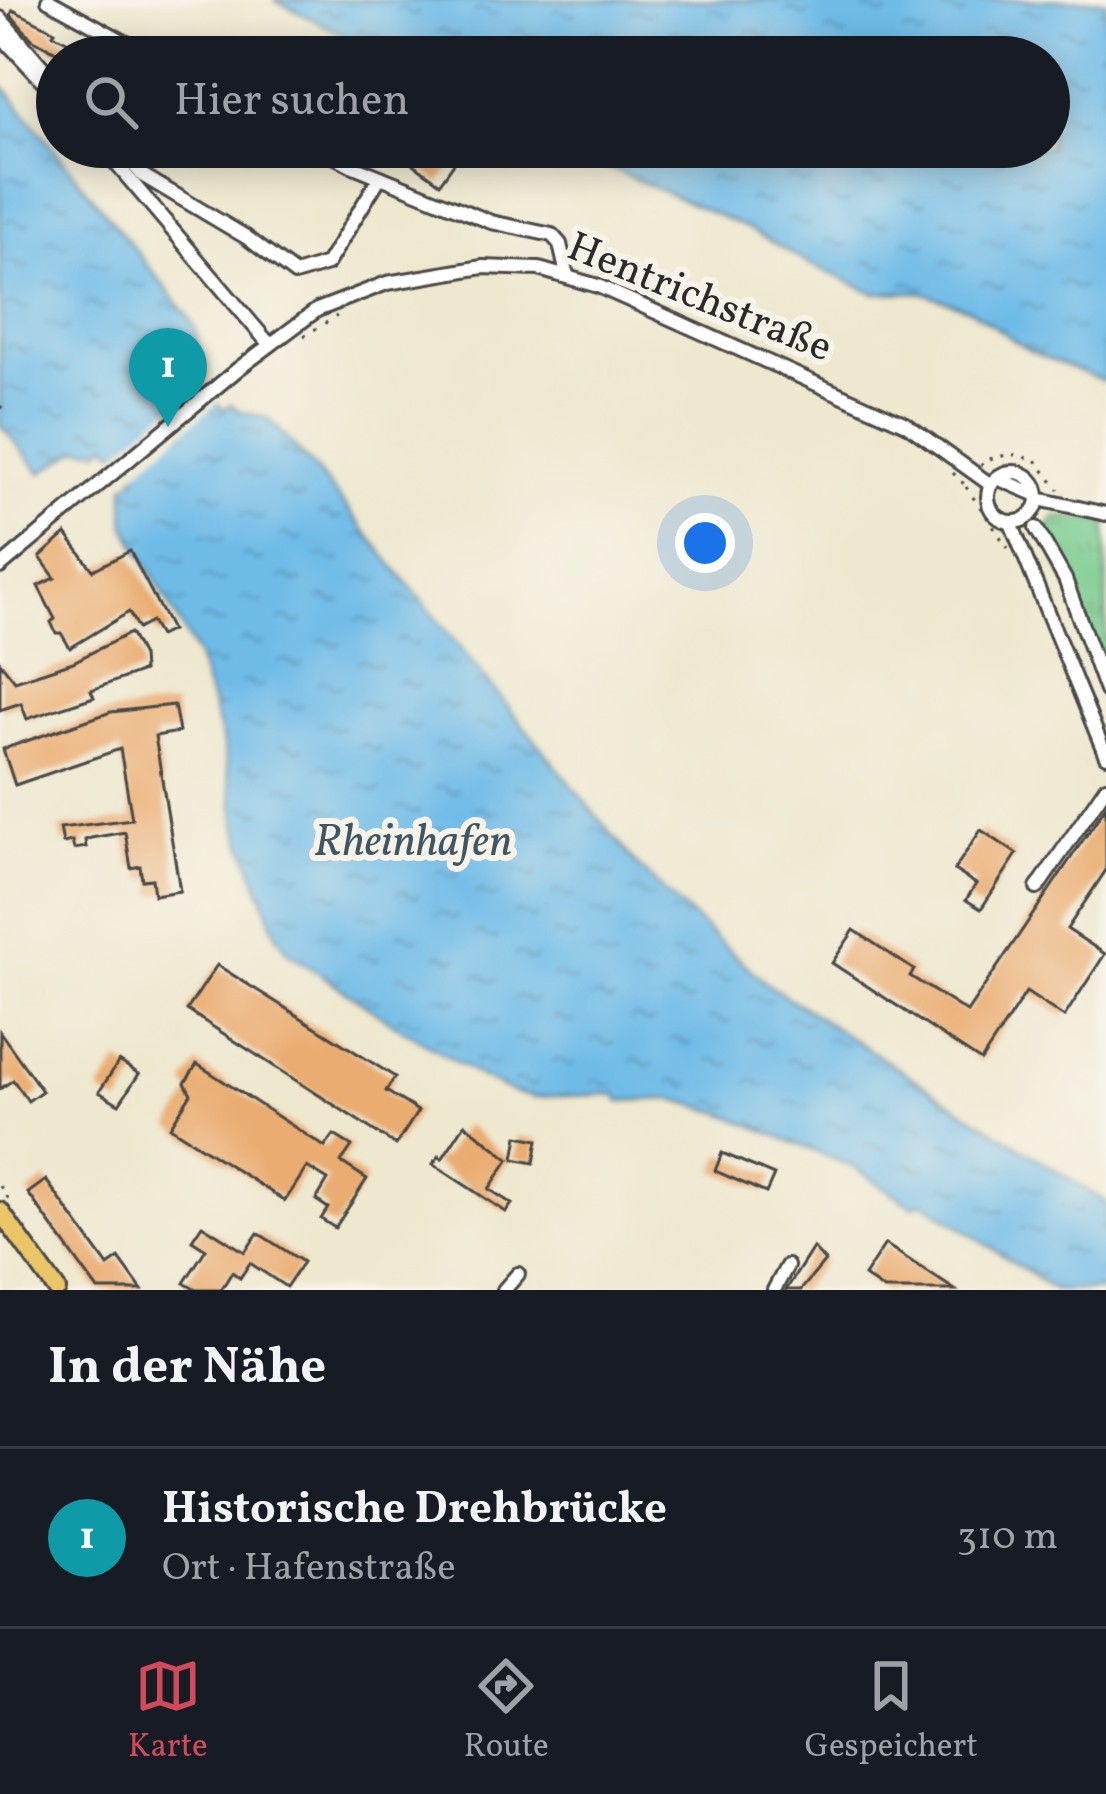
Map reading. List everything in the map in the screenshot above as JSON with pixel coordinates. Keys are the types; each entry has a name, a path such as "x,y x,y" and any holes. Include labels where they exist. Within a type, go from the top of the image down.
{"main road":[{"path":"0,1211 57,1290"}],"street":[{"path":"48,0 114,36"},
{"path":"0,18 36,60"},
{"path":"0,34 36,74"},
{"path":"120,168 270,345"},
{"path":"136,168 295,274 327,264 380,177"},
{"path":"361,168 491,222 552,235 560,244 567,274"},
{"name":"Hentrichstraße","path":"0,567 238,369 317,310 404,279 512,266 567,274 867,404 994,482"},
{"name":"Hentrichstraße","path":"1038,497 1034,484 1010,472 994,482 988,502 991,510 1011,523 1106,756"},
{"path":"1011,523 1028,518 1038,497 1106,514"},
{"path":"1036,528 1065,579 1106,691"},
{"path":"1037,888 1106,787"},
{"path":"774,1290 787,1266"},
{"path":"504,1290 518,1274"}],"path":[{"path":"300,339 353,308"},
{"path":"0,408 6,403"},
{"path":"941,463 965,485 985,460 1020,454 1036,460 1064,494"}],"green space":[{"path":"1055,516 1106,522 1106,669 1045,534"}],"water":[{"path":"274,0 1106,0 1106,382 1029,351 970,309 921,292 874,293 747,228 609,168 1070,168 1070,36 346,36"},
{"name":"Rheinhafen","path":"0,81 36,126 36,168 70,168 186,313 196,329 201,368 194,373 223,410 231,404 239,411 268,418 315,469 635,863 770,986 1106,1202 1106,1290 1054,1290 927,1204 919,1202 914,1207 855,1168 722,1113 674,1099 620,1101 616,1094 534,1097 515,1093 388,1020 289,953 276,934 238,829 222,738 196,654 125,524 125,486 137,477 108,443 99,450 80,448 41,473 0,424"}],"pier":[{"path":"205,378 222,399 119,486 129,476 112,457"}],"building":[{"path":"13,10 57,36 36,36 36,41 11,15"},
{"path":"419,168 450,168 440,183"},
{"path":"66,534 93,570 130,551 171,630 159,636 151,622 138,629 129,612 70,648 61,633 56,633 51,622 55,619 38,586 55,578 40,557"},
{"path":"130,633 142,656 143,671 91,690 94,697 27,719 21,703 0,710 0,662 15,681 73,662"},
{"path":"174,705 179,732 155,736 180,891 154,895 152,879 142,880 140,866 131,868 125,832 85,840 86,847 74,849 72,841 63,843 60,828 132,819 120,749 15,785 3,749 111,712"},
{"path":"1106,806 1106,870 1067,929 1105,954 1064,1017 1026,992 981,1061 832,963 854,930 914,970 910,976 967,1012"},
{"path":"981,830 1017,854 981,909 966,900 976,884 954,870"},
{"path":"217,965 395,1077 386,1091 418,1111 396,1145 187,1010"},
{"path":"0,1032 42,1091 28,1101 13,1080 0,1089"},
{"path":"119,1061 139,1074 119,1104 99,1092"},
{"path":"197,1064 325,1147 334,1135 352,1146 341,1162 367,1179 335,1228 321,1219 328,1208 316,1200 328,1180 307,1167 285,1201 170,1127 191,1094 185,1083"},
{"path":"465,1124 509,1159 489,1189 512,1204 506,1212 433,1164 439,1156 442,1159"},
{"path":"518,1136 538,1140 534,1163 514,1159"},
{"path":"722,1153 774,1175 766,1193 715,1171"},
{"path":"46,1180 108,1266 119,1258 142,1290 98,1290 28,1193"},
{"path":"202,1225 245,1252 258,1233 303,1262 286,1287 250,1263 240,1278 232,1272 221,1290 196,1290 184,1283 206,1249 192,1240"},
{"path":"885,1244 955,1290 884,1290 864,1276"},
{"path":"813,1248 825,1261 801,1290 786,1290"}],"place":[{"name":"Historische Drehbrücke","path":"168,427"}]}
